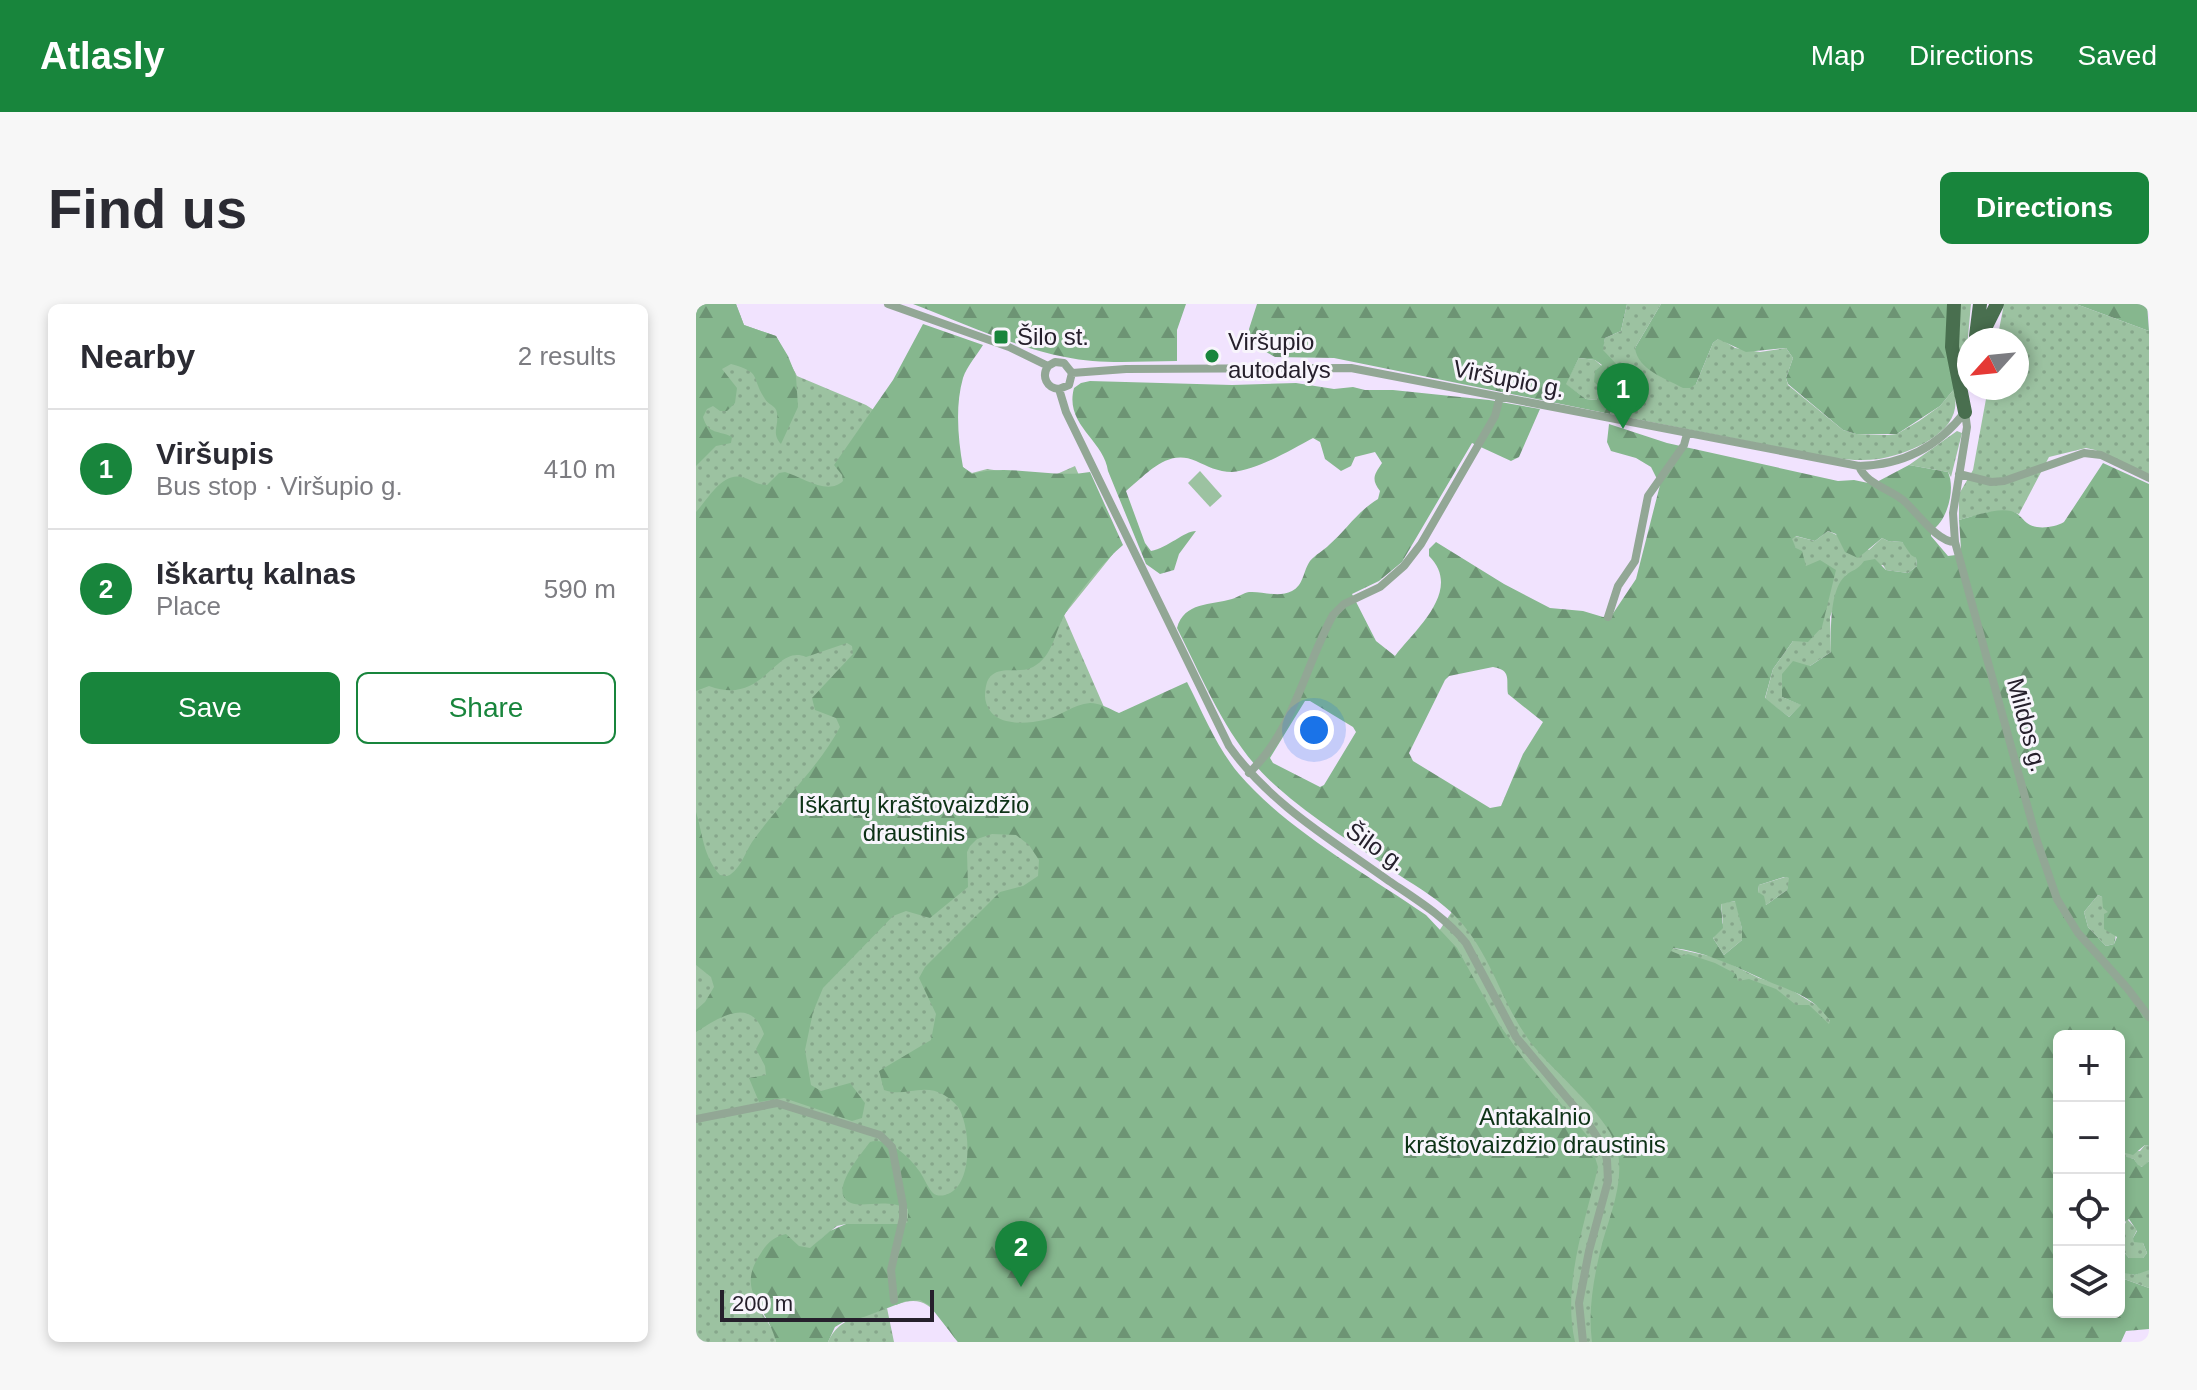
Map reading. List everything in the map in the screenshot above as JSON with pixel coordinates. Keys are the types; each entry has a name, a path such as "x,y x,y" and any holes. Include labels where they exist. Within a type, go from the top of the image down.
{"main road":[{"path":"1954,304 1952,347 1965,412"},
{"path":"1984,328 1997,304"},
{"path":"1979,328 1981,308"},
{"path":"1965,412 1967,400"}],"street":[{"name":"Viršupio g.","path":"888,304 1009,347 1048,366 1055,362 1064,363 1072,373 1126,369 1336,367 1859,466 1887,464 1911,456 1939,440 1965,412"},
{"path":"1048,366 1046,381 1051,387 1059,389 1069,385 1072,373"},
{"name":"Šilo g.","path":"1059,389 1066,412 1218,728 1249,773 1284,806 1456,931 1466,943 1516,1037 1598,1137 1607,1160 1608,1181 1581,1292 1583,1342"},
{"path":"1249,773 1273,744 1295,705 1333,615 1344,604 1386,582 1410,559 1495,416 1500,397"},
{"name":"Mildos g.","path":"1965,412 1967,427 1953,513 1955,542 2037,841 2057,899 2078,933 2149,1017"},
{"path":"1608,617 1618,586 1635,561 1648,496 1684,445 1687,434"},
{"path":"1959,474 1991,482 2004,481 2084,453 2101,455 2149,478"},
{"path":"1859,466 1867,479 1903,500 1943,540 1955,542"},
{"path":"696,1119 777,1103 880,1135 887,1140 892,1147 903,1205 891,1270 894,1300"}],"green space":[{"path":"696,304 736,304 744,325 776,336 797,376 866,405 972,473 987,469 1048,478 1075,466 1113,554 1064,615 1114,730 1433,940 1471,883 1673,948 1718,958 1759,978 1785,986 1824,1010 1999,1342 958,1342 926,1304 908,1301 896,1305 901,1225 846,1224 837,1226 821,1239 757,1305 774,1332 776,1342 696,1342"},
{"path":"696,304 736,304 744,325 776,336 796,376 798,407 781,444 776,436 775,408 765,399 752,373 731,364 722,369 737,388 735,403 727,411 713,406 707,409 703,417 708,427 732,437 731,443 716,446 696,466"},
{"path":"913,304 1186,304 1177,330 1177,361 1121,362 1046,353"},
{"path":"1257,304 1627,304 1621,331 1605,338 1603,350 1624,372 1610,414 1334,358 1275,357 1250,340 1249,329","holes":["1579,358 1595,360 1602,365 1595,371 1594,382 1603,390 1596,400 1586,399 1566,384"]},
{"path":"1627,304 1661,304 1635,348 1696,384 1713,343 1719,338 1735,348 1760,352 1786,348 1793,358 1786,378 1788,385 1843,430 1856,434 1897,434 1940,406 1955,388 1952,418 1936,436 1913,449 1889,457 1862,460 1834,458 1610,414 1624,372 1602,351 1605,338 1621,331"},
{"path":"1661,304 1949,304 1955,388 1940,406 1897,434 1856,434 1843,430 1788,384 1786,378 1793,358 1786,348 1746,352 1718,339 1713,343 1696,384 1683,388 1647,368 1637,356 1635,348"},
{"path":"1956,304 1971,304 1969,328 1957,328 1957,356"},
{"path":"2004,304 2076,304 2149,331 2149,474 2086,448 2049,457 2019,514 1996,512 1959,520 1959,494 1973,470 1986,400 2029,400 2029,328 1999,328"},
{"path":"2076,304 2147,304 2149,331"},
{"path":"923,324 983,345 967,369 960,389 958,422 963,467 972,474 1001,470 1060,474 1090,472 1123,545 1075,599 1049,651 1040,662 1028,669 996,672 990,677 985,691 987,707 999,718 1016,723 1050,718 1090,703 1119,713 1187,682 1224,753 1258,794 1303,832 1426,915 1457,948 1499,1024 1589,1138 1598,1167 1573,1276 1571,1298 1575,1342 958,1342 929,1305 920,1300 906,1301 845,1321 835,1327 828,1342 776,1342 755,1299 751,1278 761,1253 769,1243 786,1234 799,1246 810,1248 830,1231 846,1224 908,1222 908,1209 900,1206 857,1204 844,1198 842,1191 848,1172 870,1142 884,1142 905,1155 936,1195 945,1195 954,1190 961,1181 967,1141 958,1107 936,1091 884,1090 879,1071 931,1040 936,1014 919,978 925,967 1000,892 1023,886 1038,876 1039,860 1029,845 1016,835 992,834 977,839 967,852 968,887 930,918 906,911 893,916 823,988 813,1012 805,1050 811,1085 821,1091 850,1083 865,1103 862,1118 852,1121 784,1098 759,1102 749,1078 766,1075 756,1049 764,1034 758,1022 743,1013 734,1013 696,1032 696,1010 714,987 711,977 696,965 696,812 710,860 720,875 730,875 840,727 836,718 815,710 812,698 853,654 852,646 847,643 806,657 795,655 743,688 728,690 709,686 696,691 696,512 716,488 734,477 767,485 779,473 785,472 823,486 830,487 843,481 834,465 893,380"},
{"path":"1579,358 1595,360 1602,366 1603,390 1596,400 1586,399 1565,384"},
{"path":"1090,381 1232,385 1296,383 1334,389 1353,387 1489,400 1540,409 1519,457 1511,461 1472,443 1402,562 1379,581 1352,594 1376,641 1395,656 1433,609 1439,595 1441,582 1438,569 1429,556 1429,549 1436,542 1550,608 1583,611 1603,617 1612,615 1636,579 1660,485 1651,467 1636,458 1611,451 1607,442 1609,424 1667,443 1838,481 1873,484 1909,465 1948,472 1951,487 1946,513 1931,531 1931,536 1948,556 1956,555 1961,549 1959,520 2005,510 2016,513 2035,527 2050,527 2064,522 2103,463 2149,484 2149,1146 2145,1145 2133,1155 2125,1153 2125,1030 2053,1030 2053,1318 2125,1318 2125,1279 2149,1288 2149,1329 2126,1331 2121,1342 1592,1342 1593,1286 1618,1186 1619,1159 1610,1133 1590,1106 1531,1043 1479,947 1457,918 1430,895 1305,810 1259,769 1219,712 1177,628 1186,613 1199,606 1249,592 1281,594 1296,588 1310,561 1378,499 1380,491 1375,477 1382,463 1375,452 1355,457 1351,466 1341,471 1325,459 1320,442 1313,438 1263,464 1232,472 1217,470 1186,458 1167,460 1126,491 1145,543 1151,551 1196,531 1179,554 1174,570 1160,574 1146,564 1105,460 1079,422 1072,401 1074,388","holes":["1828,531 1836,534 1845,552 1858,558 1882,538 1902,542 1916,558 1917,566 1908,573 1886,570 1875,559 1864,561 1845,576 1834,601 1831,652 1810,666 1793,661 1782,674 1782,697 1801,705 1789,717 1765,698 1773,669 1793,641 1808,642 1822,627 1836,570 1820,560 1806,566 1802,551 1796,548 1792,539 1796,536 1815,541","1499,668 1506,673 1508,694 1543,722 1523,754 1501,806 1490,808 1413,761 1409,753 1449,676","1305,701 1353,727 1356,732 1320,787 1273,763 1270,758","1784,877 1789,878 1787,890 1766,905 1764,896 1758,892 1759,885","2098,895 2102,897 2103,908 2108,912 2104,914 2104,929 2117,937 2114,944 2106,946 2088,927 2084,912","1735,901 1742,929 1742,940 1724,955 1713,938 1723,928 1721,904","1673,948 1705,955 1796,993 1815,1004 1830,1021 1829,1024 1809,1005 1796,1005 1776,989 1749,979 1738,981 1736,974 1715,963 1671,951"]},
{"path":"1957,431 1962,433 1951,477 1948,472 1909,465"},
{"path":"1200,471 1222,496 1210,507 1188,483"},
{"path":"1828,531 1869,550 1882,538 1902,542 1916,558 1917,566 1908,573 1886,570 1883,565 1846,575 1830,617 1831,652 1810,666 1782,697 1802,705 1789,717 1765,699 1773,669 1793,641 1806,567 1791,539 1795,536 1815,541"},
{"path":"1790,878 1787,890 1766,905 1758,892 1759,885"},
{"path":"2098,895 2102,897 2116,932 2114,944 2106,946 2088,927 2084,912"},
{"path":"1736,901 1742,940 1724,955 1713,938 1723,923 1721,903"},
{"path":"2145,1145 2149,1146 2149,1161 2143,1167 2138,1166 2134,1159 2125,1157 2125,1152 2140,1151"},
{"path":"2125,1156 2134,1159 2142,1167 2149,1161 2149,1270 2135,1275 2125,1273 2125,1253 2129,1258 2143,1258 2147,1253 2143,1243 2134,1242 2137,1231 2129,1219 2125,1222"},
{"path":"2127,1219 2137,1230 2133,1238 2143,1243 2147,1253 2143,1258 2129,1258 2125,1253"},
{"path":"2149,1268 2149,1288 2125,1279 2125,1272 2135,1275"},
{"path":"887,1308 894,1342 828,1342 845,1322"}],"place":[{"name":"Šilo st.","path":"1001,337"},
{"name":"Viršupio autodalys","path":"1212,356"},
{"name":"Viršupis","path":"1623,429"},
{"name":"Iškartų kalnas","path":"1021,1287"}],"park label":[{"name":"Iškartų kraštovaizdžio draustinis","path":"914,819"},
{"name":"Antakalnio kraštovaizdžio draustinis","path":"1535,1131"}]}
